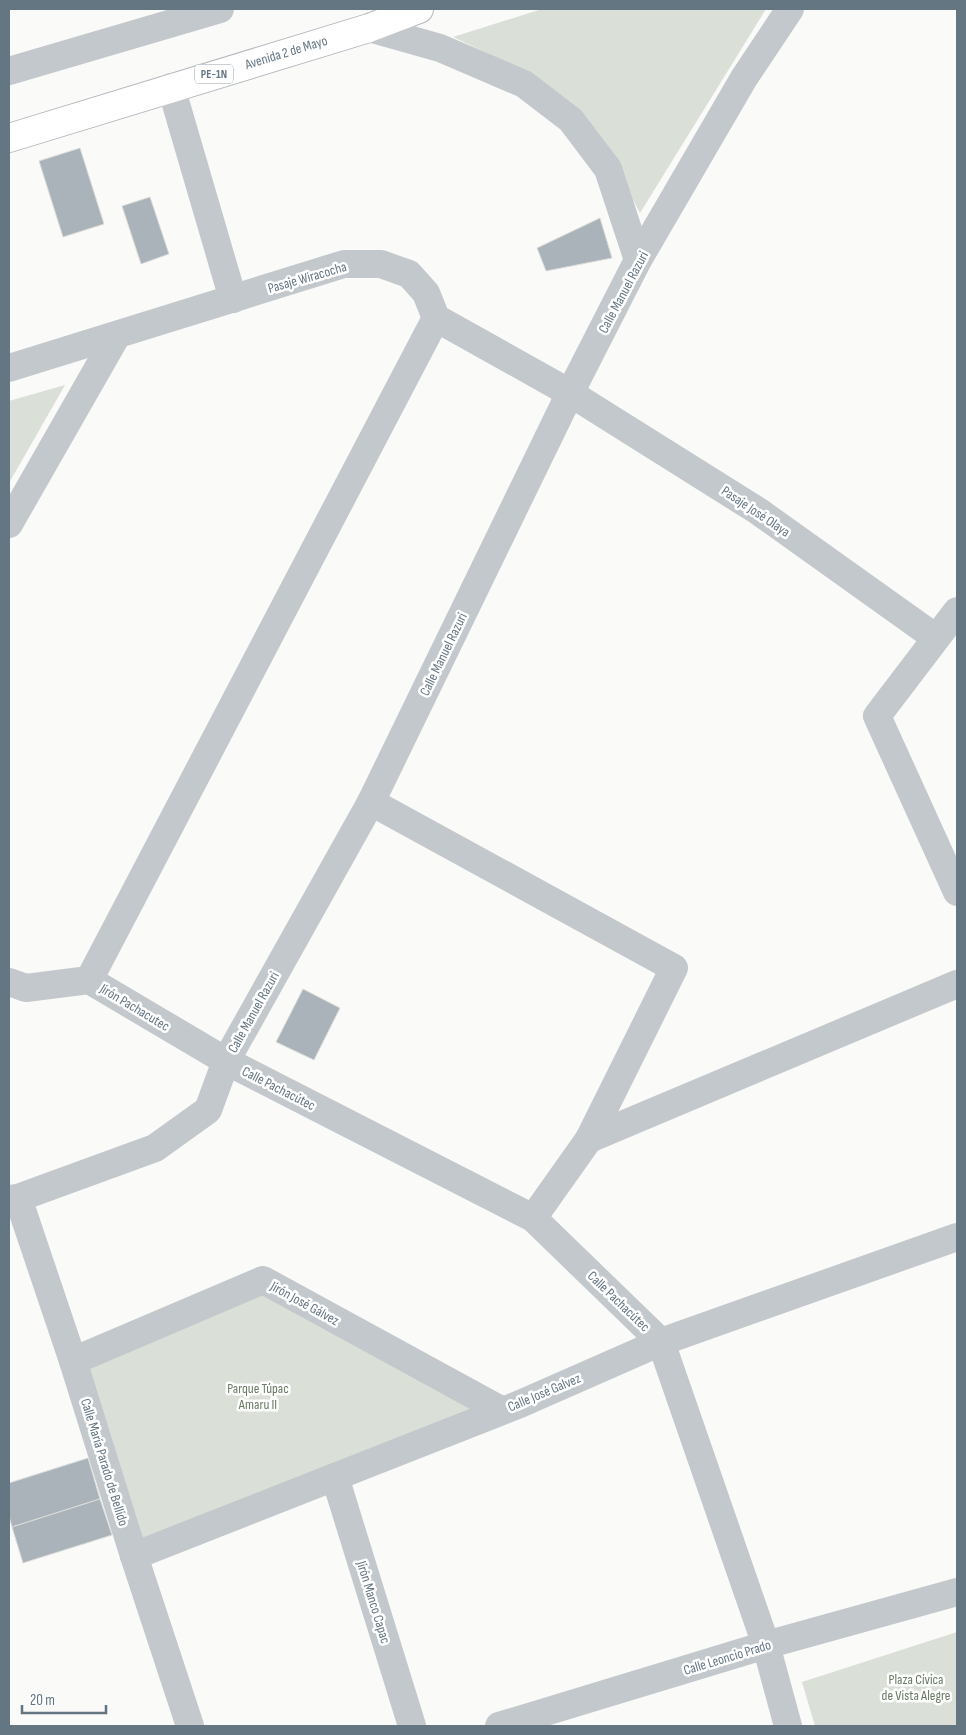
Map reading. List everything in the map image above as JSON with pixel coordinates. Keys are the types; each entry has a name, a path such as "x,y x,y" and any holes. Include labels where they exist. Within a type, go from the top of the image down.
{"highway":[{"name":"Avenida 2 de Mayo","path":"9,138 368,28 419,9"}],"street":[{"path":"9,71 220,9"},
{"name":"Calle Manuel Razuri","path":"13,1198 155,1148 208,1110 226,1061 370,802 570,393 638,260 744,78 790,9"},
{"path":"368,28 440,48 524,84 571,120 608,169 638,260"},
{"path":"171,87 232,298"},
{"name":"Pasaje Wiracocha","path":"9,368 344,264 381,264 409,274 426,293 436,318"},
{"path":"89,980 436,318 570,393"},
{"path":"9,524 117,335"},
{"name":"Pasaje José Olaya","path":"570,393 758,511 936,638"},
{"path":"957,611 877,716 957,892"},
{"path":"370,802 674,968 589,1139 533,1218"},
{"name":"Jirón Pachacutec","path":"9,982 26,988 89,980 226,1061"},
{"path":"589,1139 957,984"},
{"name":"Calle Pachacútec","path":"226,1061 533,1218 661,1342 766,1645 788,1726"},
{"name":"Calle María Parado de Bellido","path":"13,1198 73,1361 190,1726"},
{"name":"Calle José Galvez","path":"134,1556 501,1410 661,1342 957,1237"},
{"name":"Jirón José Gálvez","path":"73,1361 263,1280 501,1410"},
{"name":"Jirón Manco Capac","path":"335,1477 412,1726"},
{"name":"Calle Leoncio Prado","path":"499,1726 766,1645 957,1592"}],"green space":[{"path":"542,9 766,9 640,213 606,150 493,56 453,37"},
{"path":"65,385 9,483 9,401"},
{"name":"Parque Túpac Amaru II","path":"263,1280 501,1410 136,1553 79,1368"},
{"name":"Plaza Cívica de Vista Alegre","path":"957,1632 957,1726 815,1726 802,1682"}],"building":[{"path":"80,148 104,224 63,237 39,161"},
{"path":"150,197 169,254 141,264 122,206"},
{"path":"600,218 612,258 546,271 537,248"},
{"path":"303,989 340,1008 314,1060 276,1042"},
{"path":"88,1458 100,1499 12,1527 9,1516 9,1483"},
{"path":"100,1499 112,1535 23,1563 12,1527"}]}
